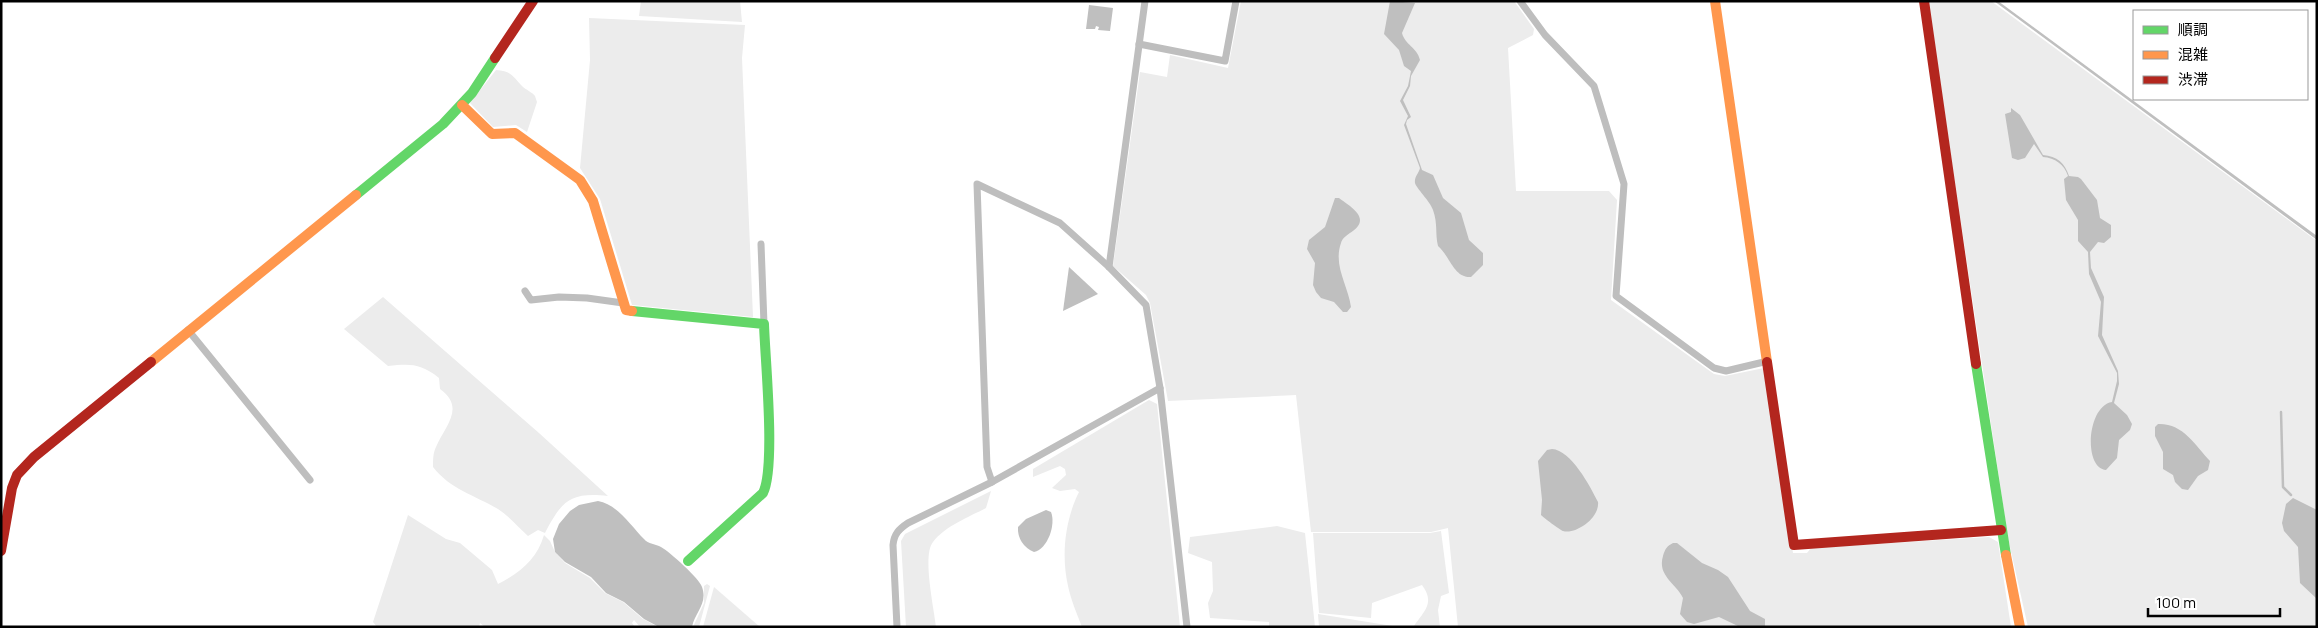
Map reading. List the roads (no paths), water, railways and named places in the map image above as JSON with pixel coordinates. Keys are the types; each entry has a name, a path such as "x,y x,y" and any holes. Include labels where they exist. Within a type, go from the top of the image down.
{"street":[{"path":"1,551 8,507 17,475 34,457 443,124 462,105 481,81 533,1"},
{"path":"1109,266 1145,1"},
{"path":"1139,44 1225,61 1236,1"},
{"path":"1520,1 1545,35 1594,86 1624,184 1616,296 1714,368 1726,371 1768,361"},
{"path":"1715,1 1794,545 2002,530"},
{"path":"1924,1 2002,530 2020,627"},
{"path":"462,105 492,134 515,133 580,180 593,201 626,310 764,324"},
{"path":"992,482 987,467 977,184 1052,217 1109,266 1146,305 1160,388 1187,627"},
{"path":"688,562 766,487 769,448 761,244"},
{"path":"525,291 531,300 559,297 588,298 623,303"},
{"path":"188,330 310,480"},
{"path":"897,627 894,537 908,523 992,482 1160,388"}],"waterway":[{"path":"2281,412 2283,487 2291,495"}]}
